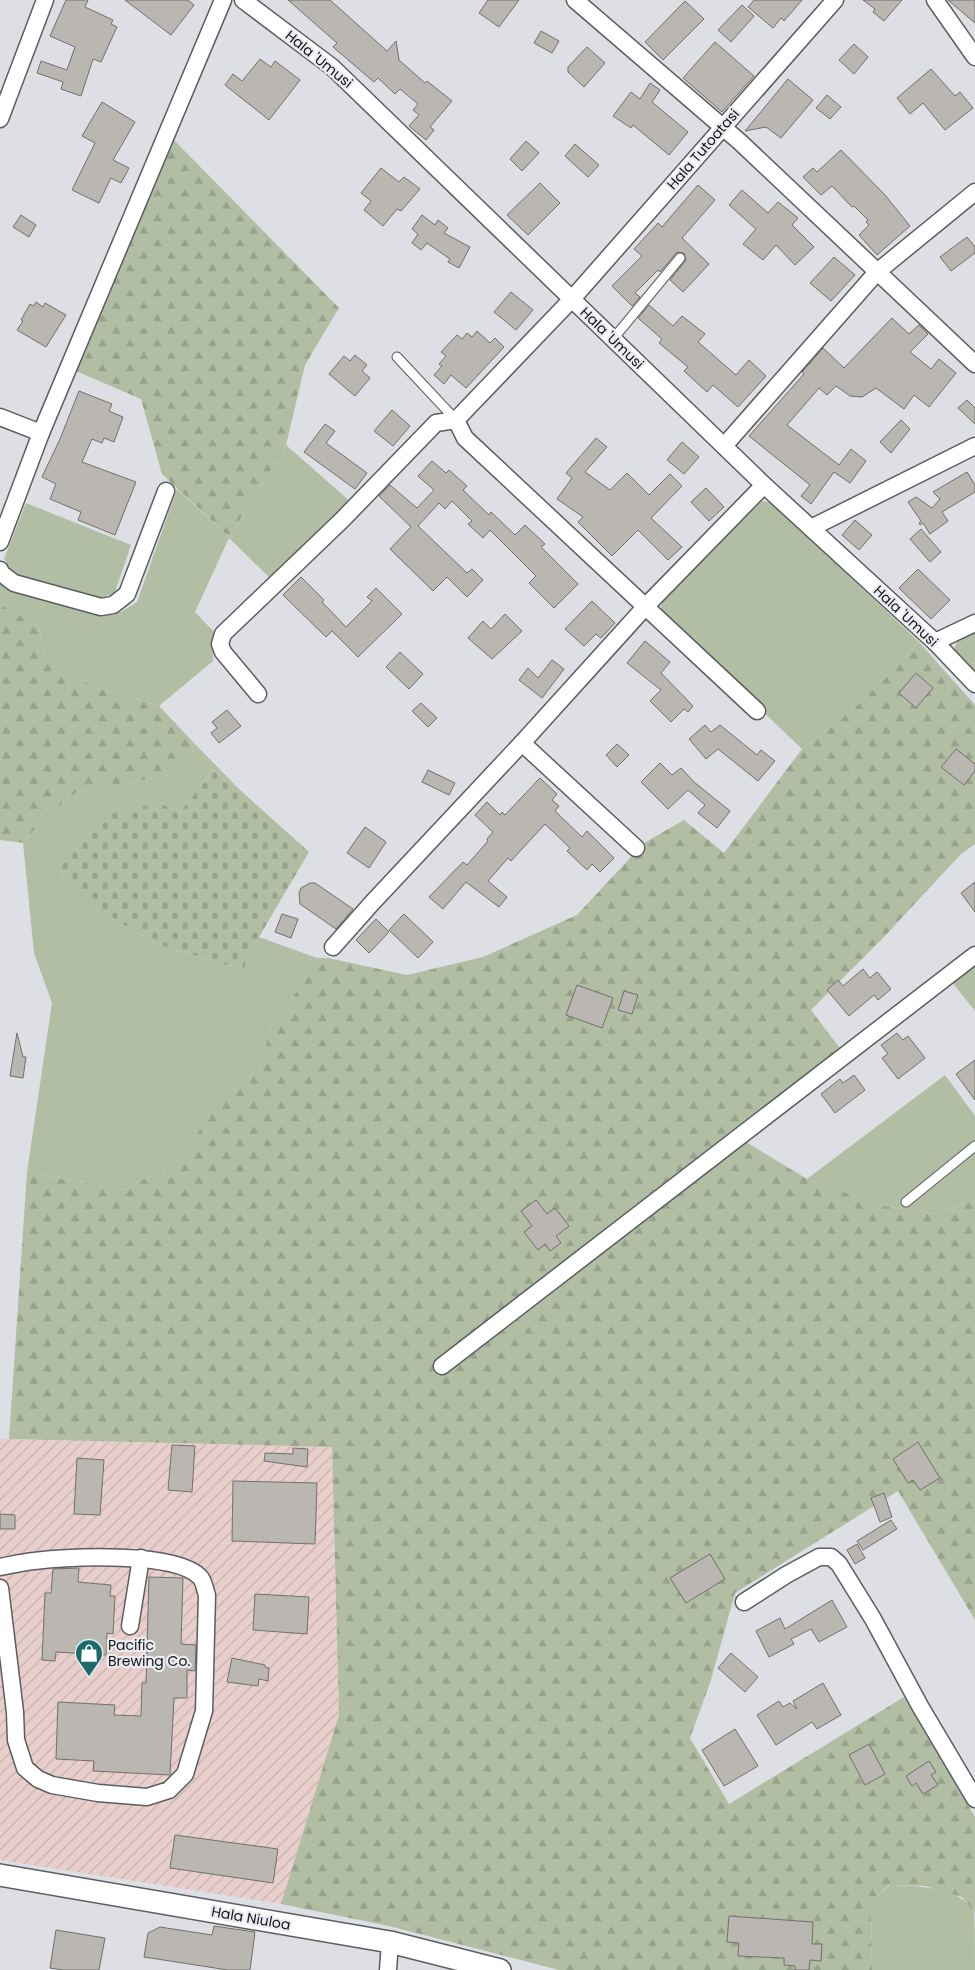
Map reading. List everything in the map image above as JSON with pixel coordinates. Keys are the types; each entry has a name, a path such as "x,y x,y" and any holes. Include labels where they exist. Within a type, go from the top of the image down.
{"street":[{"path":"0,119 45,0"},
{"path":"0,542 41,433 223,0"},
{"name":"Hala 'Umusi","path":"243,0 332,66 764,485 935,642 975,684"},
{"path":"574,0 722,126 975,364"},
{"name":"Hala Tutoatasi","path":"456,420 572,299 722,126 835,0"},
{"path":"935,0 975,57"},
{"path":"724,446 877,272 975,192"},
{"path":"0,417 41,433"},
{"path":"258,694 223,652 220,644 223,634 342,520 436,423 456,420 465,438 757,711"},
{"path":"811,528 975,446"},
{"path":"333,947 646,606 764,485"},
{"path":"0,570 1,573 14,583 101,607 113,605 127,594 166,491"},
{"path":"935,642 975,623"},
{"path":"522,743 636,848"},
{"path":"442,1366 975,955"},
{"path":"744,1602 786,1575 819,1558 831,1557 839,1564 873,1620 920,1706 975,1799"},
{"path":"0,1567 33,1561 141,1558 186,1568 201,1578 207,1595 204,1711 185,1774 168,1790 147,1797 98,1793 52,1785 38,1779 25,1768 16,1740 15,1712 0,1588"},
{"path":"130,1626 141,1558"},
{"name":"Hala Niuloa","path":"0,1875 390,1942 500,1970"},
{"path":"388,1970 390,1942"}],"lane":[{"path":"613,339 680,258"},
{"path":"397,357 456,420"},
{"path":"906,1202 975,1146"}],"shaded area":[{"path":"0,1439 332,1447 339,1715 281,1904 0,1860"}],"green space":[{"path":"165,131 339,308 305,365 286,445 229,537 162,474 141,399 69,368"},
{"path":"286,445 353,504 273,581 229,538 195,612 214,632 213,661 159,706 92,686 45,657 39,627 0,604 0,579 101,614 121,612 137,602 177,489 229,537"},
{"path":"757,500 772,503 919,642 859,704 802,749 662,615 661,599"},
{"path":"26,503 131,545 115,592 99,600 15,576 4,559"},
{"path":"0,604 39,627 45,657 92,686 159,706 195,744 169,775 77,792 42,820 23,843 0,840"},
{"path":"975,631 975,671 953,651 958,640"},
{"path":"919,642 975,705 975,844 961,854 883,938 811,1010 842,1051 746,1142 807,1179 884,1206 936,1214 975,1200 975,1620 898,1491 735,1593 711,1680 690,1738 729,1804 904,1697 975,1817 975,1913 962,1897 925,1886 889,1885 871,1901 872,1970 559,1970 389,1926 281,1904 339,1715 332,1447 9,1439 27,1172 124,1190 179,1160 217,1104 260,1066 272,1024 297,991 317,958 328,958 407,975 483,957 577,915 644,843 684,820 724,853 802,749 859,704"},
{"path":"195,744 238,788 213,770 180,812 159,803 94,908 159,945 243,970 259,937 317,958 297,991 272,1024 260,1066 217,1104 179,1160 124,1190 27,1172 52,1003 34,953 23,843 42,820 77,792 169,775"},
{"path":"213,770 238,788 309,852 259,937 243,970 159,945 94,908 56,874 102,815 159,803 180,812"},
{"path":"975,964 975,1011 952,982"},
{"path":"945,1075 975,1116 975,1200 936,1214 884,1206 807,1179"},
{"path":"890,1885 936,1889 948,1892 968,1903 974,1912 975,1970 872,1970 871,1901"}],"building":[{"path":"66,0 88,0 85,7 113,20 111,24 117,27 101,62 93,59 81,96 61,89 63,82 37,73 41,61 67,70 75,47 50,36"},
{"path":"125,0 188,0 194,5 171,35"},
{"path":"288,0 330,0 387,51 396,41 399,60 425,83 427,81 452,101 430,127 434,130 426,140 409,126 419,115 413,110 418,104 400,89 395,94 378,78 374,82 333,47 337,43"},
{"path":"488,0 519,0 499,27 479,13"},
{"path":"754,0 802,0 784,21 781,18 773,28 748,7"},
{"path":"863,0 902,0 884,21 873,12 875,9"},
{"path":"948,0 975,0 975,23"},
{"path":"685,1 704,19 663,60 645,42"},
{"path":"742,5 754,16 731,42 718,30"},
{"path":"541,31 559,41 552,53 534,43"},
{"path":"715,42 754,76 722,112 683,78"},
{"path":"854,44 868,57 854,74 839,60"},
{"path":"587,47 605,63 584,87 568,72 568,67"},
{"path":"260,59 271,67 275,61 300,80 269,120 225,85 233,74 242,81"},
{"path":"931,69 955,96 960,92 973,108 945,130 923,103 910,114 897,98"},
{"path":"788,79 813,100 781,138 766,127 745,131"},
{"path":"650,83 660,90 652,102 688,132 669,155 633,125 631,128 613,116 631,92 640,99"},
{"path":"827,95 841,107 830,119 816,108"},
{"path":"102,102 135,122 113,160 129,168 121,183 111,178 99,203 72,190 95,143 82,136"},
{"path":"526,141 539,153 522,171 510,159"},
{"path":"575,144 599,165 588,177 565,156"},
{"path":"841,150 885,195 910,226 877,255 859,235 869,225 866,222 868,220 854,206 852,207 832,186 821,195 803,177 813,168 817,172"},
{"path":"381,168 399,182 404,177 420,189 401,211 397,209 383,226 364,210 371,201 361,193"},
{"path":"540,183 560,203 528,235 507,215"},
{"path":"698,185 715,200 682,238 709,264 683,292 670,280 686,260 684,253 677,252 660,272 658,270 635,293 640,297 632,306 612,286 642,256 634,249 658,223 662,227"},
{"path":"742,190 768,213 778,202 798,218 792,225 814,247 795,265 776,245 763,260 743,244 756,229 729,205"},
{"path":"21,215 36,225 29,237 13,227"},
{"path":"422,215 435,225 438,220 448,228 444,233 470,247 459,268 448,262 450,259 427,243 421,250 412,243 418,234 412,229"},
{"path":"967,237 975,247 975,253 951,271 940,257"},
{"path":"834,257 855,275 831,301 810,283"},
{"path":"511,292 533,310 516,330 494,312"},
{"path":"36,302 43,307 45,303 66,315 46,347 17,330 30,304 34,306"},
{"path":"649,305 673,326 682,316 705,334 698,342 736,375 749,360 766,376 738,407 713,385 707,392 684,371 688,367 659,343 662,339 638,318"},
{"path":"892,318 909,334 919,325 928,334 910,352 931,369 939,359 956,373 929,407 914,395 904,409 876,388 862,397 850,396 836,386 827,395 819,388 787,425 839,465 851,449 866,461 850,483 834,472 811,504 801,496 810,485 749,436 804,374 802,372 823,348 844,368"},
{"path":"477,331 490,343 495,338 504,347 466,388 451,375 444,384 434,375 442,366 439,364 446,356 441,352 457,335 462,339 467,333 472,337"},
{"path":"355,355 367,365 362,371 370,378 355,396 329,374 344,356 350,361"},
{"path":"79,391 112,404 109,411 123,417 114,442 104,438 102,443 92,439 82,462 136,482 115,535 78,520 81,512 50,499 56,484 42,477 60,439"},
{"path":"967,400 975,408 975,424 958,408"},
{"path":"392,410 410,426 393,446 374,431"},
{"path":"901,420 910,429 891,453 880,442"},
{"path":"325,424 335,431 326,443 367,473 355,489 304,452"},
{"path":"596,438 607,447 585,472 610,490 627,473 649,495 670,474 682,486 651,518 682,547 668,560 638,530 612,556 578,522 583,517 557,499 572,478 566,473"},
{"path":"682,442 699,457 684,474 667,460"},
{"path":"432,461 446,473 449,470 467,486 463,490 489,515 491,512 515,535 525,525 545,544 541,547 578,584 554,608 529,583 536,576 490,530 483,538 468,524 472,521 452,501 445,509 439,503 418,526 467,573 472,569 483,580 467,597 447,577 433,591 390,549 411,527 379,496 390,485 417,508 434,490 418,476"},
{"path":"967,472 975,485 975,492 942,512 948,521 930,534 923,523 920,525 921,521 908,502 916,497 932,508 940,499 933,492"},
{"path":"706,488 724,507 709,521 691,502"},
{"path":"855,520 872,535 859,550 842,535"},
{"path":"921,529 941,552 930,562 910,539"},
{"path":"918,569 950,600 931,619 899,588"},
{"path":"301,577 324,600 322,602 346,627 372,601 367,597 376,588 402,614 358,657 332,631 326,637 283,595"},
{"path":"592,601 615,623 601,638 596,634 584,646 565,629"},
{"path":"505,614 522,631 492,659 468,638 483,621 491,629"},
{"path":"645,641 670,662 661,673 693,706 688,712 684,709 671,722 650,701 661,690 627,663"},
{"path":"400,652 423,674 409,689 386,667"},
{"path":"552,660 564,669 542,698 519,680 528,668 538,678"},
{"path":"916,673 933,688 916,708 899,693"},
{"path":"421,703 437,718 428,727 412,711"},
{"path":"227,710 241,726 219,743 211,733 217,728 212,722"},
{"path":"705,725 711,732 720,725 757,755 761,750 775,761 758,781 718,749 706,759 689,739"},
{"path":"617,744 629,755 617,767 606,755"},
{"path":"956,749 975,764 975,771 964,785 941,767"},
{"path":"660,763 672,775 681,768 694,782 730,811 717,828 698,813 705,805 688,790 668,809 641,782"},
{"path":"428,770 455,783 449,795 422,782"},
{"path":"540,778 557,794 552,800 559,806 555,811 582,837 587,831 614,858 600,872 592,864 587,870 567,851 570,848 545,824 511,861 508,858 488,881 507,897 499,907 466,882 443,909 429,897 463,862 467,865 488,841 487,839 493,832 475,815 487,802 500,815 502,812 505,815"},
{"path":"365,827 386,842 369,868 347,853"},
{"path":"975,882 975,912 961,893"},
{"path":"310,883 315,883 353,909 336,929 300,904 299,893 301,888"},
{"path":"282,914 298,919 291,938 275,932"},
{"path":"404,914 433,942 418,958 389,930"},
{"path":"376,919 389,932 369,953 356,940"},
{"path":"863,969 870,978 877,972 891,989 878,1000 874,995 849,1016 827,990 838,980 843,986"},
{"path":"577,985 613,998 602,1028 566,1015"},
{"path":"624,991 638,995 632,1014 618,1010"},
{"path":"17,1033 23,1057 26,1057 23,1078 10,1076"},
{"path":"897,1033 903,1040 908,1036 925,1058 898,1079 882,1058 888,1054 881,1045"},
{"path":"975,1060 975,1100 956,1074"},
{"path":"854,1075 865,1090 835,1113 821,1094 840,1079 843,1083"},
{"path":"536,1200 547,1214 555,1208 569,1226 556,1236 561,1243 550,1251 545,1244 538,1250 524,1232 532,1226 521,1211"},
{"path":"918,1442 940,1478 920,1490 913,1480 908,1483 893,1459"},
{"path":"172,1445 195,1446 192,1492 168,1490"},
{"path":"293,1448 308,1449 307,1467 264,1461 265,1453 293,1454"},
{"path":"77,1458 104,1460 100,1515 74,1514"},
{"path":"233,1481 317,1483 315,1544 232,1541"},
{"path":"884,1493 892,1517 880,1522 871,1498"},
{"path":"0,1514 15,1515 15,1529 0,1529"},
{"path":"891,1520 897,1529 863,1550 857,1541"},
{"path":"857,1544 865,1558 855,1564 847,1550"},
{"path":"710,1554 725,1579 686,1603 670,1578"},
{"path":"79,1568 78,1582 111,1585 110,1596 115,1596 113,1634 107,1633 106,1655 56,1652 55,1661 42,1660 45,1593 51,1593 53,1569"},
{"path":"149,1577 183,1578 181,1644 196,1645 195,1671 187,1670 187,1698 174,1698 170,1775 93,1771 94,1761 56,1759 58,1702 115,1705 114,1715 141,1716 142,1683 146,1683"},
{"path":"255,1594 309,1597 307,1634 253,1630"},
{"path":"832,1600 847,1627 819,1642 811,1629 791,1639 794,1644 769,1657 756,1631 780,1618 785,1629"},
{"path":"731,1653 758,1677 745,1692 718,1668"},
{"path":"232,1658 265,1665 265,1667 269,1668 268,1681 259,1679 258,1686 227,1682"},
{"path":"823,1683 841,1715 817,1729 812,1722 776,1745 757,1715 779,1701 783,1707 790,1703 797,1709 793,1701"},
{"path":"735,1729 758,1766 724,1786 702,1750"},
{"path":"869,1744 885,1774 865,1785 849,1755"},
{"path":"929,1761 936,1772 931,1775 938,1785 923,1794 916,1783 912,1786 906,1776"},
{"path":"175,1835 278,1849 273,1883 170,1868"},
{"path":"729,1916 813,1922 812,1944 822,1944 821,1961 810,1960 809,1970 795,1970 795,1966 784,1965 784,1958 738,1956 739,1943 727,1942"},
{"path":"214,1926 255,1932 250,1970 228,1970 144,1957 148,1933 160,1927 212,1935"},
{"path":"56,1930 105,1938 99,1970 50,1968"}],"place":[{"name":"Pacific Brewing Co.","path":"89,1677"}]}
